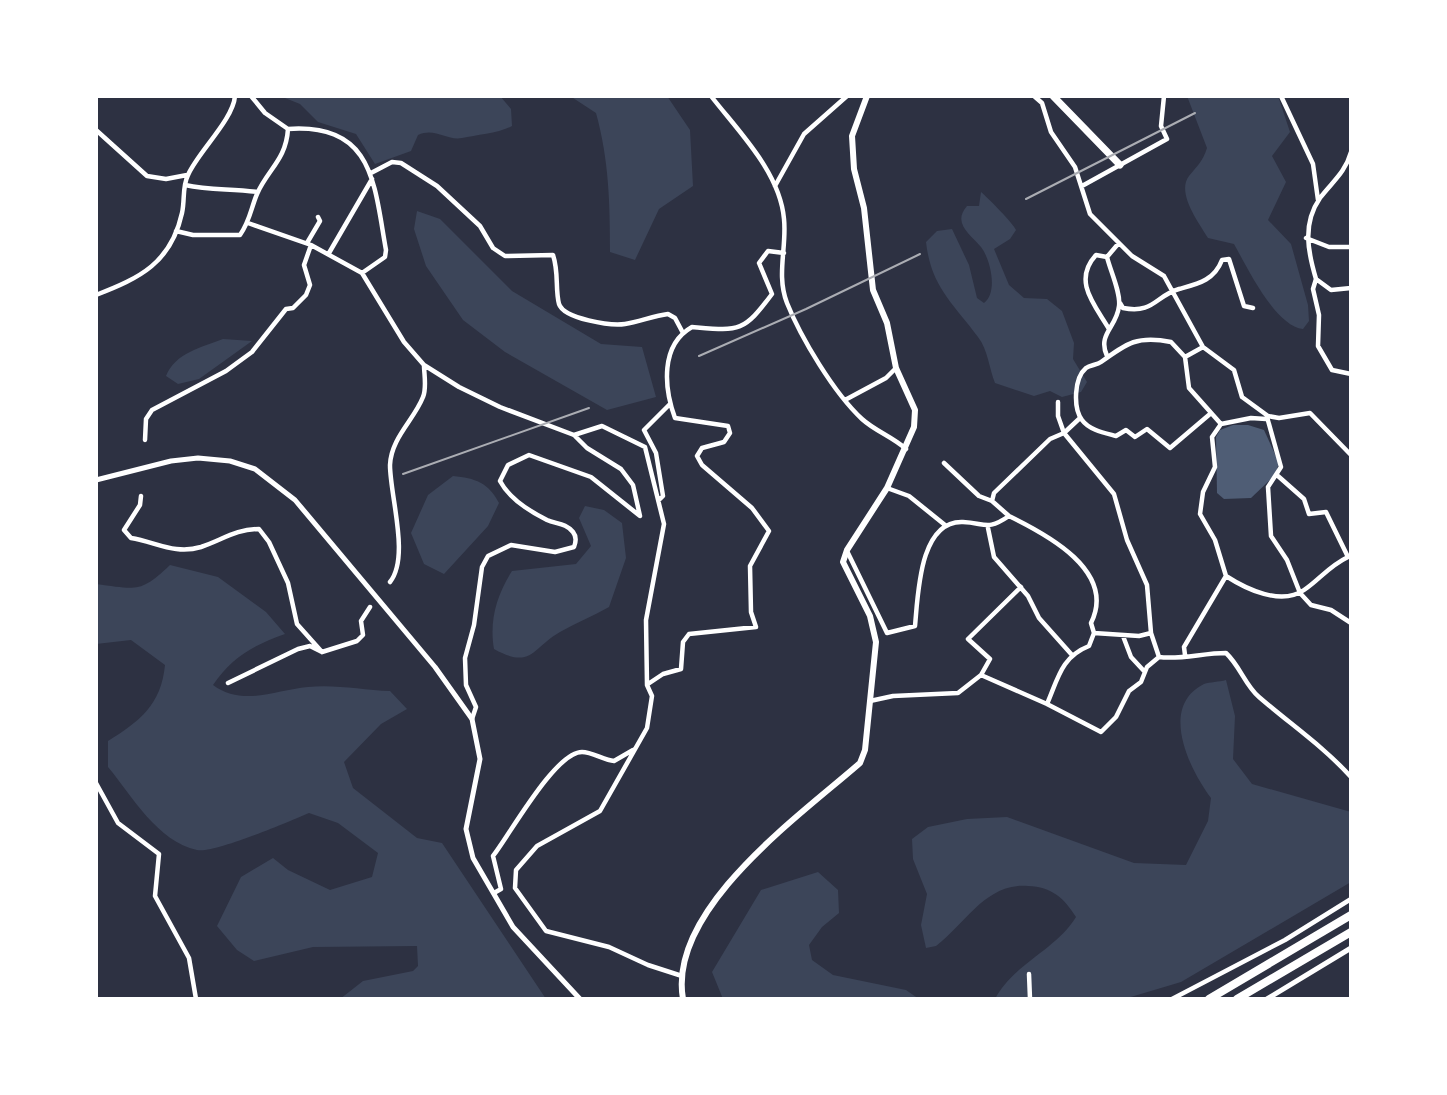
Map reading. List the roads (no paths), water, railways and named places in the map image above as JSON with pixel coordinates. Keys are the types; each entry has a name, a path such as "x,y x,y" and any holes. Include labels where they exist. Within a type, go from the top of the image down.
{"highway":[{"path":"1209,999 1351,915"},
{"path":"1237,999 1351,932"}],"main road":[{"path":"683,999 682,976 699,927 739,870 860,763 865,750 875,632 844,562 847,550 887,488 914,427 915,410 897,368 887,323 873,290 864,208 854,169 852,136 867,96"},
{"path":"1053,96 1120,165"}],"street":[{"path":"96,295 132,282 150,270 177,231 188,175 235,96"},
{"path":"251,96 265,113 288,130 313,127 336,133 363,157 372,176 386,250 385,257 362,273"},
{"path":"705,96 712,98 761,161 783,206 784,253 780,281 787,304 845,400 863,421 905,449"},
{"path":"774,187 804,134 847,96"},
{"path":"1034,96 1042,103 1051,132 1075,167 1090,214 1118,244 1164,276 1203,347 1234,370 1242,397 1267,418 1280,455 1278,476 1268,487 1271,536 1287,560 1300,593 1311,605 1331,610 1351,623"},
{"path":"1082,186 1167,139 1161,126 1164,96"},
{"path":"1281,96 1313,164 1318,201"},
{"path":"96,130 146,176 166,179 188,175"},
{"path":"177,231 193,235 240,235 248,223 257,192 284,150 288,130"},
{"path":"1351,152 1342,175 1318,201 1306,238 1316,279 1313,289 1319,315 1318,346 1332,370 1351,374"},
{"path":"329,253 372,176 392,162 401,163 437,186 480,226 494,247 505,256 545,253 553,255 559,272 559,303 562,309 582,319 622,324 668,314 676,318 683,333"},
{"path":"185,185 215,192 231,188 257,192"},
{"path":"145,440 146,419 152,410 226,371 252,352 286,309 293,307 306,295 310,285 304,265 309,244 320,220 318,217"},
{"path":"248,223 309,244 362,273 391,323 424,365 459,387 500,407 574,435 587,448 621,469 633,485 640,516 591,477 529,455 508,465 500,481 507,494 548,520 564,525 574,532 576,540 574,547 565,551 543,551 511,545 488,556 482,567 474,625 466,658 466,685 476,707 472,719"},
{"path":"1306,238 1329,247 1351,247"},
{"path":"1107,257 1118,244"},
{"path":"647,685 663,674 681,668 683,642 689,634 756,627 751,612 750,566 769,531 758,514 702,465 697,456 702,448 724,442 730,433 728,426 675,418 670,404 667,360 671,347 692,327 729,330 750,323 772,294 759,263 768,251 784,253"},
{"path":"1107,257 1096,255 1091,261 1084,283 1087,294 1109,329"},
{"path":"1107,257 1123,308 1144,309 1174,292 1199,285 1216,271 1222,260 1229,259 1244,306 1253,308"},
{"path":"1316,279 1331,290 1351,288"},
{"path":"1107,356 1103,339 1114,325 1120,303"},
{"path":"1210,414 1170,448 1147,429 1135,437 1126,430 1116,436 1096,430 1080,418 1076,386 1085,369 1124,344 1145,339 1171,342 1185,357 1189,388 1221,424"},
{"path":"1185,357 1203,347"},
{"path":"390,582 397,573 398,538 390,464 403,429 424,396 424,365"},
{"path":"845,400 886,378 897,368"},
{"path":"1058,402 1058,416 1064,433 1114,495 1127,540 1147,585 1152,633 1159,657"},
{"path":"660,500 663,496 656,453 645,430 670,404"},
{"path":"1185,655 1184,647 1226,576 1215,540 1200,514 1203,492 1215,467 1212,437 1221,424 1251,418 1279,418 1310,413 1351,455"},
{"path":"992,501 994,493 1007,478 1050,439 1064,433 1080,418"},
{"path":"574,435 602,426 645,447 660,500 663,534 646,620 647,685 652,696 643,738 600,811 537,846 520,864 514,879 515,888 546,930 609,947 648,965 682,976"},
{"path":"96,480 171,461 198,458 230,461 255,469 295,500 452,689 472,719 480,759 466,829 474,858 521,938 580,999"},
{"path":"944,463 978,496 992,501 1009,516 1052,539 1083,566 1095,594 1097,610 1091,623 1094,633 1089,646 1072,655 1055,677 1047,704"},
{"path":"1226,576 1275,598 1300,593 1348,557 1326,512 1309,514 1304,499 1278,476"},
{"path":"887,488 909,496 945,525 965,522 988,528 1009,516"},
{"path":"141,496 140,505 124,530 131,538 151,542 166,550 200,547 241,529 259,529 269,542 289,583 297,624 322,652"},
{"path":"847,550 887,634 915,626 922,563 945,525"},
{"path":"988,528 994,557 1021,587 1039,618 1072,655"},
{"path":"870,701 893,696 958,693 981,676 990,659 968,639 1021,587"},
{"path":"228,683 298,649 310,646 322,652 357,641 363,635 361,621 370,607"},
{"path":"1094,633 1123,636 1152,633"},
{"path":"1123,636 1131,657 1144,671"},
{"path":"1159,657 1175,659 1185,655 1226,653 1235,661 1257,695 1310,736 1351,777"},
{"path":"981,676 1105,732 1129,691 1141,682 1144,671 1159,657"},
{"path":"494,893 501,889 493,856 517,817 552,774 573,755 582,752 603,760 620,760 643,738"},
{"path":"96,783 118,823 159,854 155,896 188,958 196,999"},
{"path":"1172,999 1285,940 1351,899"},
{"path":"1267,999 1351,948"},
{"path":"1029,974 1030,999"}],"railway":[{"path":"1026,199 1195,113"},
{"path":"699,356 806,309 920,254"},
{"path":"403,474 589,408"}]}
